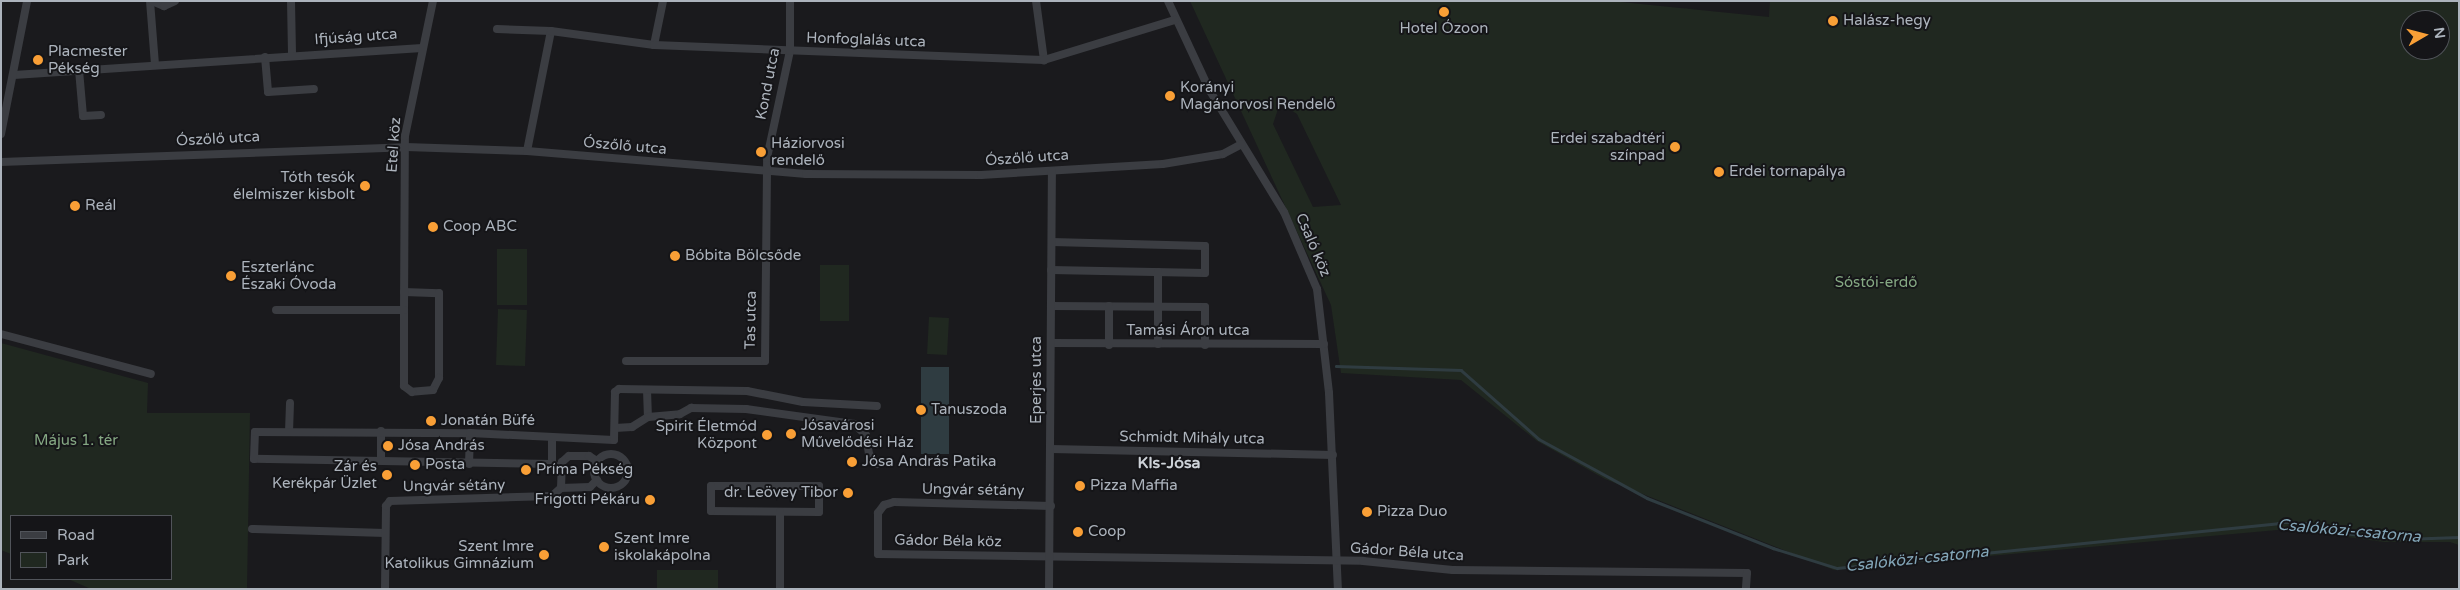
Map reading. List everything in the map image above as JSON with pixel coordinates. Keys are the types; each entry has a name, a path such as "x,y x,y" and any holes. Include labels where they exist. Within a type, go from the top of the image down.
{"street":[{"path":"1,134 27,1"},
{"path":"155,64 151,1 164,6 175,1"},
{"name":"Ifjúság utca","path":"291,1 292,55"},
{"name":"Etel köz","path":"404,292 439,293 439,378 432,390 412,392 404,386 404,292 406,147 422,48 433,1"},
{"path":"654,45 663,1"},
{"name":"Kond utca","path":"768,171 767,158 790,50 790,1"},
{"path":"1036,1 1044,60"},
{"name":"Csaló köz","path":"1168,1 1175,20 1210,91 1284,212 1310,267 1317,289 1324,344 1333,455 1338,589"},
{"name":"Honfoglalás utca","path":"497,29 551,30 654,45 1044,60 1175,20"},
{"path":"527,151 551,30"},
{"name":"Ifjúság utca","path":"14,74 422,48"},
{"path":"265,57 268,92 314,89"},
{"path":"79,70 83,116 101,115"},
{"name":"Ószőlő utca","path":"1,162 406,147 527,151 768,171 896,176 1052,171 1163,164 1222,154 1242,144"},
{"name":"Tas utca","path":"626,361 765,361 768,171"},
{"name":"Eperjes utca","path":"1049,589 1052,171"},
{"path":"1051,270 1205,272 1205,246 1052,242"},
{"path":"1158,272 1158,344"},
{"path":"1051,306 1205,306 1205,345"},
{"path":"1109,306 1109,345"},
{"path":"276,310 404,310"},
{"path":"1,334 151,374"},
{"name":"Tamási Áron utca","path":"1051,343 1109,345 1324,344"},
{"path":"877,464 868,454 866,434 854,424 746,409 691,408 680,414 648,417 632,427 615,428 616,392 619,389 747,391 802,402 878,406"},
{"path":"647,390 648,417"},
{"path":"746,409 747,391"},
{"path":"289,432 290,403"},
{"name":"Ungvár sétány","path":"562,469 552,464 254,459 255,432 381,431 614,440 615,428"},
{"path":"381,431 381,460"},
{"name":"Ungvár sétány","path":"469,464 470,433"},
{"path":"552,437 552,464"},
{"name":"Schmidt Mihály utca","path":"1050,449 1333,455"},
{"path":"605,455 619,456 626,462 628,474 618,487 605,487 597,480 594,468 597,461 605,455"},
{"path":"561,488 562,462 569,456 589,456 597,461"},
{"name":"Ungvár sétány","path":"385,533 386,506 390,501 552,496 561,488 590,486 597,480"},
{"path":"711,486 819,486 819,512 780,512 711,511 711,486"},
{"name":"Ungvár sétány","path":"894,502 1051,506"},
{"name":"Gádor Béla köz","path":"894,502 884,505 878,513 878,554 1022,554 1050,558"},
{"path":"780,512 780,589"},
{"path":"252,529 385,533 385,589"},
{"name":"Gádor Béla utca","path":"1050,558 1338,560 1453,570 1747,573 1746,589"}],"green space":[{"name":"Sóstói-erdő","path":"1190,1 1611,1 1769,17 1770,1 2459,1 2459,545 2450,542 2384,542 2289,529 1834,570 1605,479 1537,441 1461,380 1341,373 1331,305","holes":["1280,103 1297,114 1341,205 1313,207 1273,124"]},
{"path":"497,249 527,249 527,305 497,305"},
{"path":"820,265 849,265 849,321 820,321"},
{"path":"498,309 527,310 525,366 496,365"},
{"path":"929,317 949,318 947,355 927,354"},
{"name":"Május 1. tér","path":"1,343 148,383 147,413 250,413 247,589 91,589 70,580 172,580 172,515 10,515 10,554 1,550"},
{"path":"657,570 718,570 718,589 657,589"}],"shaded area":[{"path":"921,367 949,367 949,454 921,454"}],"waterway":[{"name":"Csalóközi-csatorna","path":"1336,366 1461,370 1539,439 1647,498 1773,548 1837,568 2278,523 2305,523 2342,533 2403,539 2459,537"}],"place":[{"name":"Hotel Ózoon","path":"1444,12"},
{"name":"Halász-hegy","path":"1833,21"},
{"name":"Placmester Pékség","path":"38,60"},
{"name":"Korányi Magánorvosi Rendelő","path":"1170,96"},
{"name":"Erdei szabadtéri színpad","path":"1675,147"},
{"name":"Háziorvosi rendelő","path":"761,152"},
{"name":"Erdei tornapálya","path":"1719,172"},
{"name":"Tóth tesók élelmiszer kisbolt","path":"365,186"},
{"name":"Reál","path":"75,206"},
{"name":"Coop ABC","path":"433,227"},
{"name":"Bóbita Bölcsőde","path":"675,256"},
{"name":"Eszterlánc Északi Óvoda","path":"231,276"},
{"name":"Tanuszoda","path":"921,410"},
{"name":"Jonatán Büfé","path":"431,421"},
{"name":"Jósavárosi Művelődési Ház","path":"791,434"},
{"name":"Spirit Életmód Központ","path":"767,435"},
{"name":"Jósa András","path":"388,446"},
{"name":"Jósa András Patika","path":"852,462"},
{"name":"Posta","path":"415,465"},
{"name":"Príma Pékség","path":"526,470"},
{"name":"Zár és Kerékpár Üzlet","path":"387,475"},
{"name":"Pizza Maffia","path":"1080,486"},
{"name":"dr. Leövey Tibor","path":"848,493"},
{"name":"Frigotti Pékáru","path":"650,500"},
{"name":"Pizza Duo","path":"1367,512"},
{"name":"Coop","path":"1078,532"},
{"name":"Szent Imre iskolakápolna","path":"604,547"},
{"name":"Szent Imre Katolikus Gimnázium","path":"544,555"}],"district":[{"name":"KIs-Jósa","path":"1169,463"}]}
